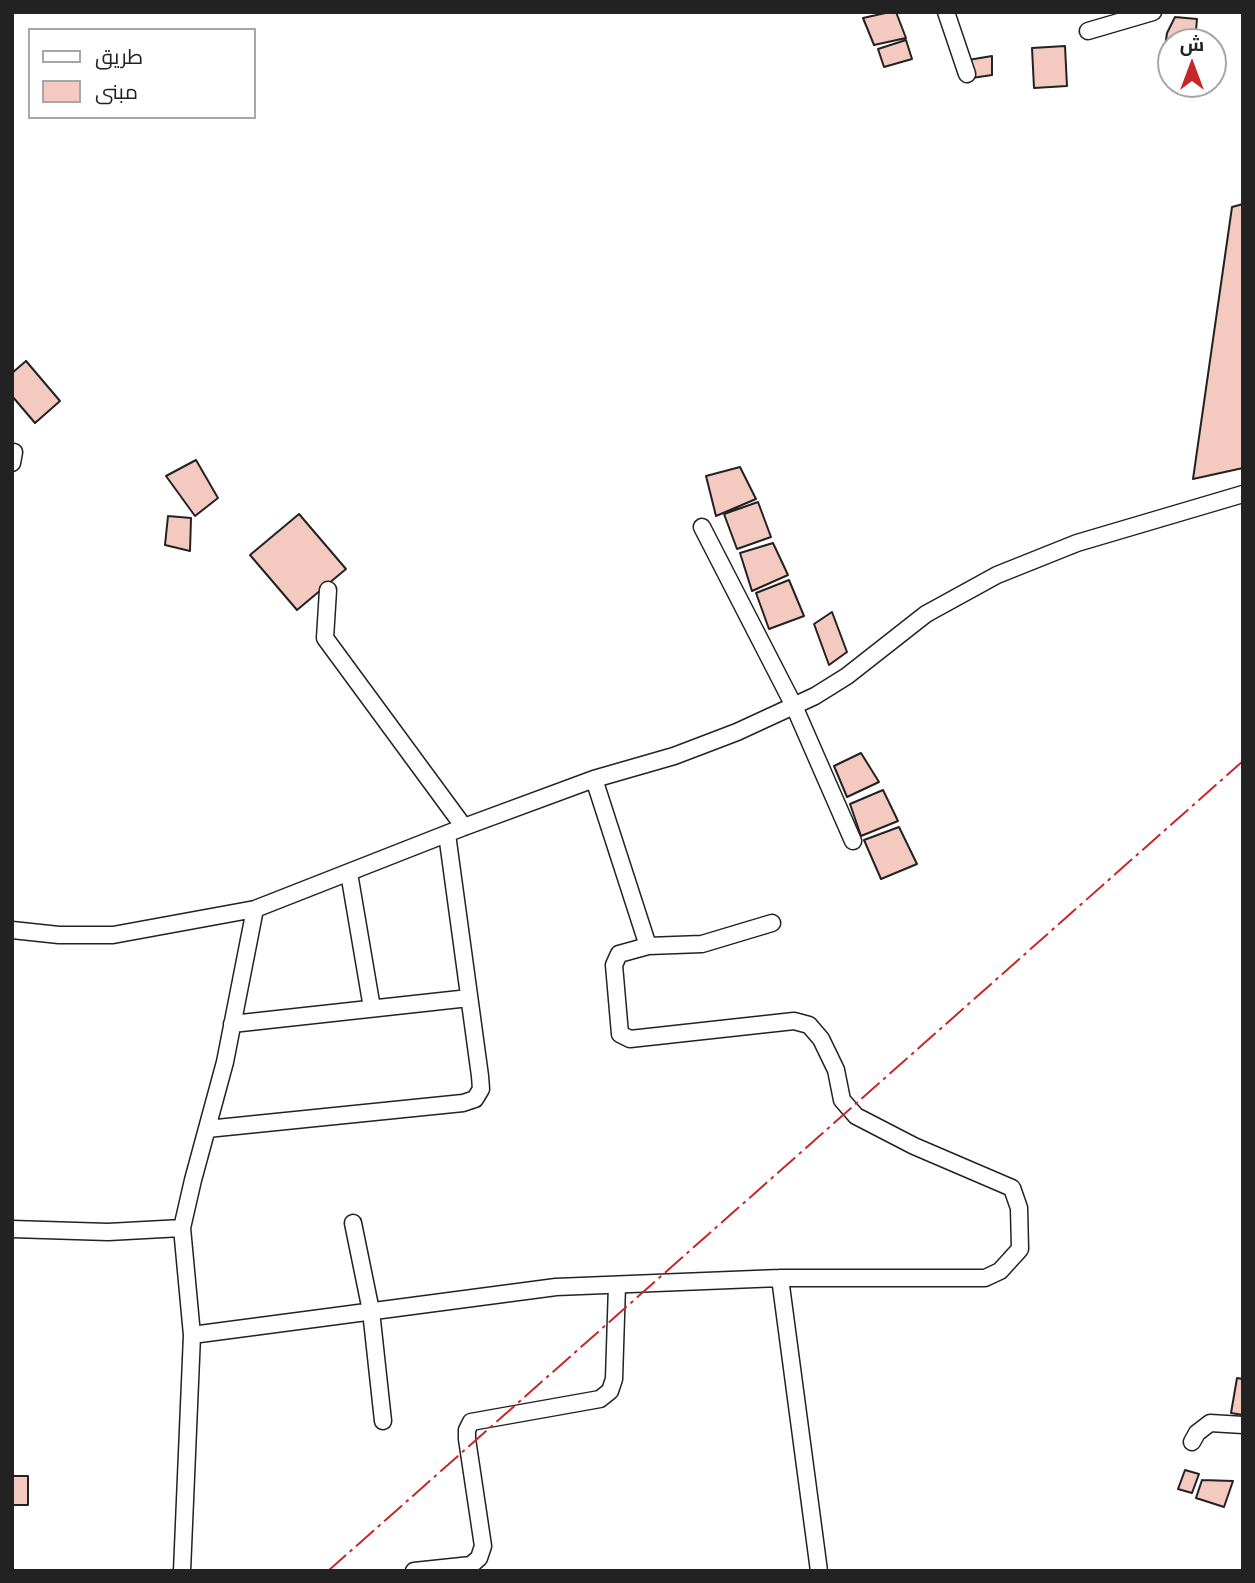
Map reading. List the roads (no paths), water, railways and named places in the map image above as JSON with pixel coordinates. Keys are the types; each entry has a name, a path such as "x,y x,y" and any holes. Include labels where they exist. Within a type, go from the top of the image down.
{"street":[{"path":"946,12 967,75"},
{"path":"1088,31 1153,12"},
{"path":"12,930 59,935 113,935 255,909 594,779 687,751 737,732 794,706 847,676 926,614 997,575 1077,543 1243,494"},
{"path":"702,527 794,706 853,841"},
{"path":"328,590 325,638 464,827"},
{"path":"594,779 648,946"},
{"path":"207,1129 463,1103 475,1099 481,1089 480,1076 447,834"},
{"path":"349,873 372,1008"},
{"path":"182,1571 192,1335 183,1228 232,1024 255,909"},
{"path":"192,1335 556,1287 780,1278 985,1278 1000,1271 1020,1249 1019,1208 1012,1188 914,1146 856,1116 842,1100 836,1070 821,1039 809,1025 794,1021 630,1039 620,1034 614,965 619,954 648,946 702,944 772,923"},
{"path":"232,1024 469,998"},
{"path":"353,1223 371,1311 383,1421"},
{"path":"12,1229 108,1232 183,1228"},
{"path":"780,1278 820,1571"},
{"path":"414,1571 471,1565 479,1558 483,1546 467,1439 471,1422 600,1399 610,1391 614,1379 617,1285"},
{"path":"1192,1442 1210,1423 1243,1425"}]}
